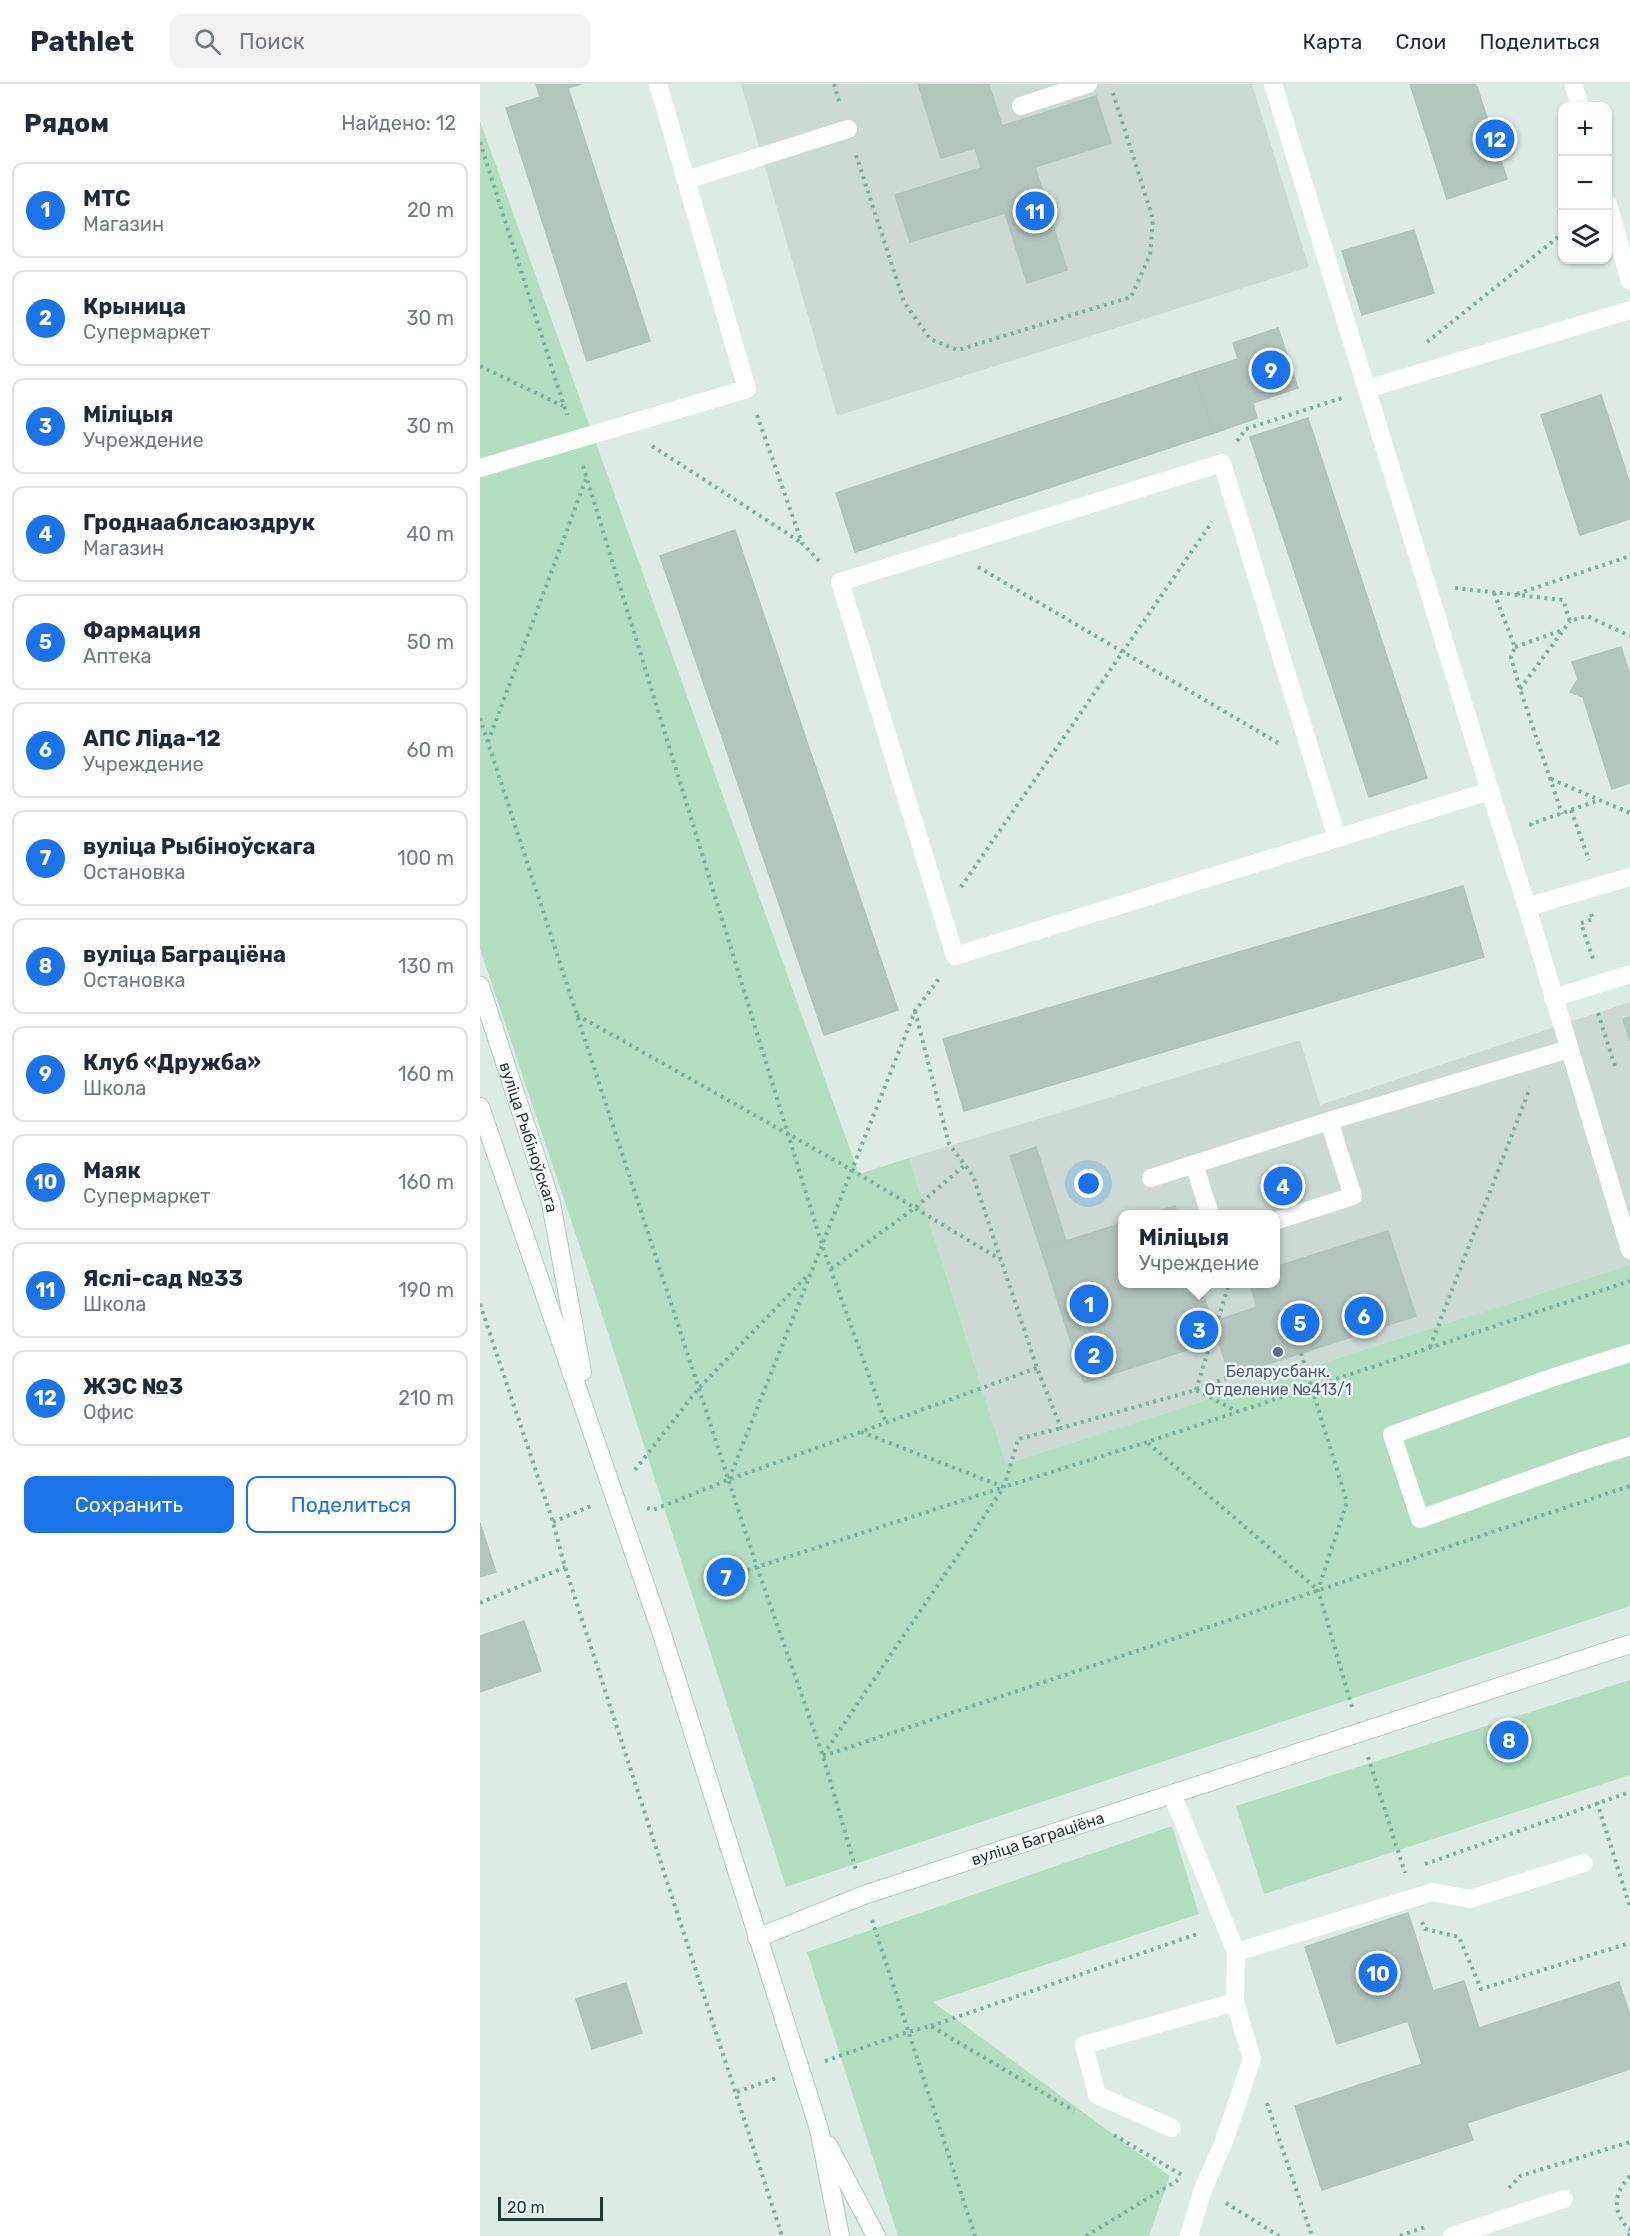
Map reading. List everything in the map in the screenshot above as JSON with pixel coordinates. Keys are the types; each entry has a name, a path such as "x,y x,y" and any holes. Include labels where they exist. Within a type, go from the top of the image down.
{"street":[{"path":"480,468 747,388 658,84"},
{"path":"1021,106 1088,84"},
{"path":"1273,84 1527,907 1630,1250"},
{"path":"1574,86 1579,102"},
{"path":"686,180 848,129"},
{"path":"1610,210 1630,281"},
{"path":"1367,389 1630,310"},
{"path":"1337,838 1222,463 840,582 955,956 1490,791"},
{"path":"1527,907 1630,877"},
{"path":"1553,998 1630,974"},
{"name":"вуліца Рыбіноўскага","path":"480,986 551,1203 594,1432"},
{"path":"1151,1178 1329,1121 1569,1049"},
{"name":"вуліца Рыбіноўскага","path":"480,1107 662,1631 819,2129 840,2236"},
{"path":"1280,1219 1353,1196 1329,1121"},
{"path":"1194,1164 1208,1210"},
{"path":"1630,1353 1554,1377 1392,1435 1420,1519 1630,1446"},
{"name":"вуліца Баграціёна","path":"758,1938 864,1895 1630,1644"},
{"path":"1172,1794 1236,1952 1235,2002 1252,2059 1223,2144 1203,2189 1189,2236"},
{"path":"1236,1952 1433,1892 1470,1899 1584,1863"},
{"path":"1172,2128 1097,2094 1084,2045 1235,2002"},
{"name":"вуліца Рыбіноўскага","path":"819,2129 876,2236"},
{"path":"1452,2236 1564,2199"}],"path":[{"path":"834,84 904,302 930,339 958,350 1131,297 1150,255 1153,219 1110,84"},
{"path":"480,142 575,440 822,1245 886,1423"},
{"path":"1423,345 1558,238"},
{"path":"480,366 564,407"},
{"path":"747,388 802,543"},
{"path":"1222,463 1246,429 1367,389"},
{"path":"621,426 802,543 840,582"},
{"path":"488,743 586,478"},
{"path":"942,914 1231,494"},
{"path":"946,548 1314,764"},
{"path":"1514,595 1630,556"},
{"path":"1427,585 1563,600 1570,621"},
{"path":"1494,593 1515,647 1511,657 1520,689 1562,814"},
{"path":"1520,689 1570,621 1587,615 1630,636"},
{"path":"1515,647 1564,630"},
{"path":"480,718 728,1480 823,1755 864,1895 975,2236"},
{"path":"1550,779 1630,813"},
{"path":"1535,835 1531,824 1599,800"},
{"path":"1571,810 1590,864 1583,866"},
{"path":"728,1480 915,1011 955,956"},
{"path":"915,1011 949,1144 973,1176 1037,1368 1061,1428"},
{"path":"577,1015 788,1133 1002,1260"},
{"path":"1430,1347 1542,1057"},
{"path":"831,1269 915,1208 965,1165"},
{"path":"698,1389 811,1272"},
{"path":"726,1577 1147,1442 1630,1281"},
{"path":"1196,1390 1228,1288"},
{"path":"480,1304 553,1522 565,1567 782,2236"},
{"path":"1301,1353 1347,1502 1318,1590"},
{"path":"615,1495 653,1510 728,1480 1037,1368"},
{"path":"823,1755 1004,1486 1018,1439 1196,1390 1254,1368"},
{"path":"1196,1390 1238,1412"},
{"path":"861,1432 1004,1486"},
{"path":"1147,1442 1318,1590 1360,1733 1425,1929 1459,1937 1481,1989 1630,1943"},
{"path":"823,1755 1630,1486"},
{"path":"480,1603 565,1567"},
{"path":"1597,1802 1630,1907"},
{"path":"737,2092 931,2026 1083,2116"},
{"path":"1243,2084 1267,2103 1312,2236"},
{"path":"1086,2236 1184,2176 1113,2134"},
{"path":"1630,2176 1621,2186 1616,2198 1617,2211 1622,2223 1630,2233"},
{"path":"1203,2189 1278,2236"}],"shaded area":[{"path":"741,84 1252,84 1309,267 837,416"},
{"path":"1630,1002 1630,1265 1006,1464 909,1158 1300,1040 1320,1105"}],"green space":[{"path":"480,121 859,1174 909,1158 1006,1464 1630,1265 1630,1606 786,1887 586,1265 480,949"},
{"path":"1630,1680 1630,1775 1264,1894 1236,1806"},
{"path":"1172,1826 1199,1914 933,2002 1170,2176 1149,2236 898,2236 807,1952"}],"building":[{"path":"536,84 581,84 568,88 650,341 587,361 506,108 540,97"},
{"path":"918,84 989,84 1002,126 1096,96 1111,143 1035,167 1067,270 1027,283 1005,213 910,242 895,195 981,168 975,148 941,158"},
{"path":"1410,84 1476,84 1507,179 1447,199"},
{"path":"1414,230 1434,293 1362,315 1342,251"},
{"path":"1278,328 1298,388 1253,403 1257,418 1214,433 1194,373 1238,359 1233,343"},
{"path":"1194,373 1214,433 855,552 836,493"},
{"path":"1601,395 1630,484 1630,519 1580,535 1541,415"},
{"path":"1308,418 1427,778 1369,797 1250,437"},
{"path":"735,530 898,1010 824,1035 660,556"},
{"path":"1621,647 1630,675 1630,783 1612,789 1583,697 1570,692 1578,679 1572,662"},
{"path":"1463,886 1484,957 964,1111 943,1039"},
{"path":"1630,1017 1630,1041 1623,1019"},
{"path":"1036,1147 1066,1241 1041,1249 1010,1156"},
{"path":"1175,1206 1176,1210 1161,1210"},
{"path":"1118,1224 1118,1288 1201,1288 1218,1340 1084,1383 1041,1249"},
{"path":"1388,1231 1416,1316 1230,1376 1212,1322 1257,1307 1251,1288 1280,1288 1280,1265"},
{"path":"480,1523 496,1572 480,1577"},
{"path":"524,1621 541,1671 480,1692 480,1636"},
{"path":"1408,1913 1433,1991 1464,1981 1479,2028 1619,1982 1630,2015 1630,2069 1467,2123 1473,2140 1322,2190 1295,2106 1422,2064 1408,2021 1337,2044 1305,1947"},
{"path":"626,1983 642,2033 592,2049 576,1999"}],"place":[{"name":"ЖЭС №3","path":"1495,139"},
{"name":"Яслі-сад №33","path":"1035,211"},
{"name":"Клуб «Дружба»","path":"1271,370"},
{"name":"Гроднааблсаюздрук","path":"1283,1186"},
{"name":"МТС","path":"1089,1304"},
{"name":"АПС Ліда-12","path":"1364,1316"},
{"name":"Фармация","path":"1300,1323"},
{"name":"Міліцыя","path":"1199,1330"},
{"name":"Беларусбанк. Отделение №413/1","path":"1278,1352"},
{"name":"Крыница","path":"1094,1355"},
{"name":"вуліца Рыбіноўскага","path":"726,1577"},
{"name":"вуліца Баграціёна","path":"1509,1740"},
{"name":"Маяк","path":"1378,1973"}]}
